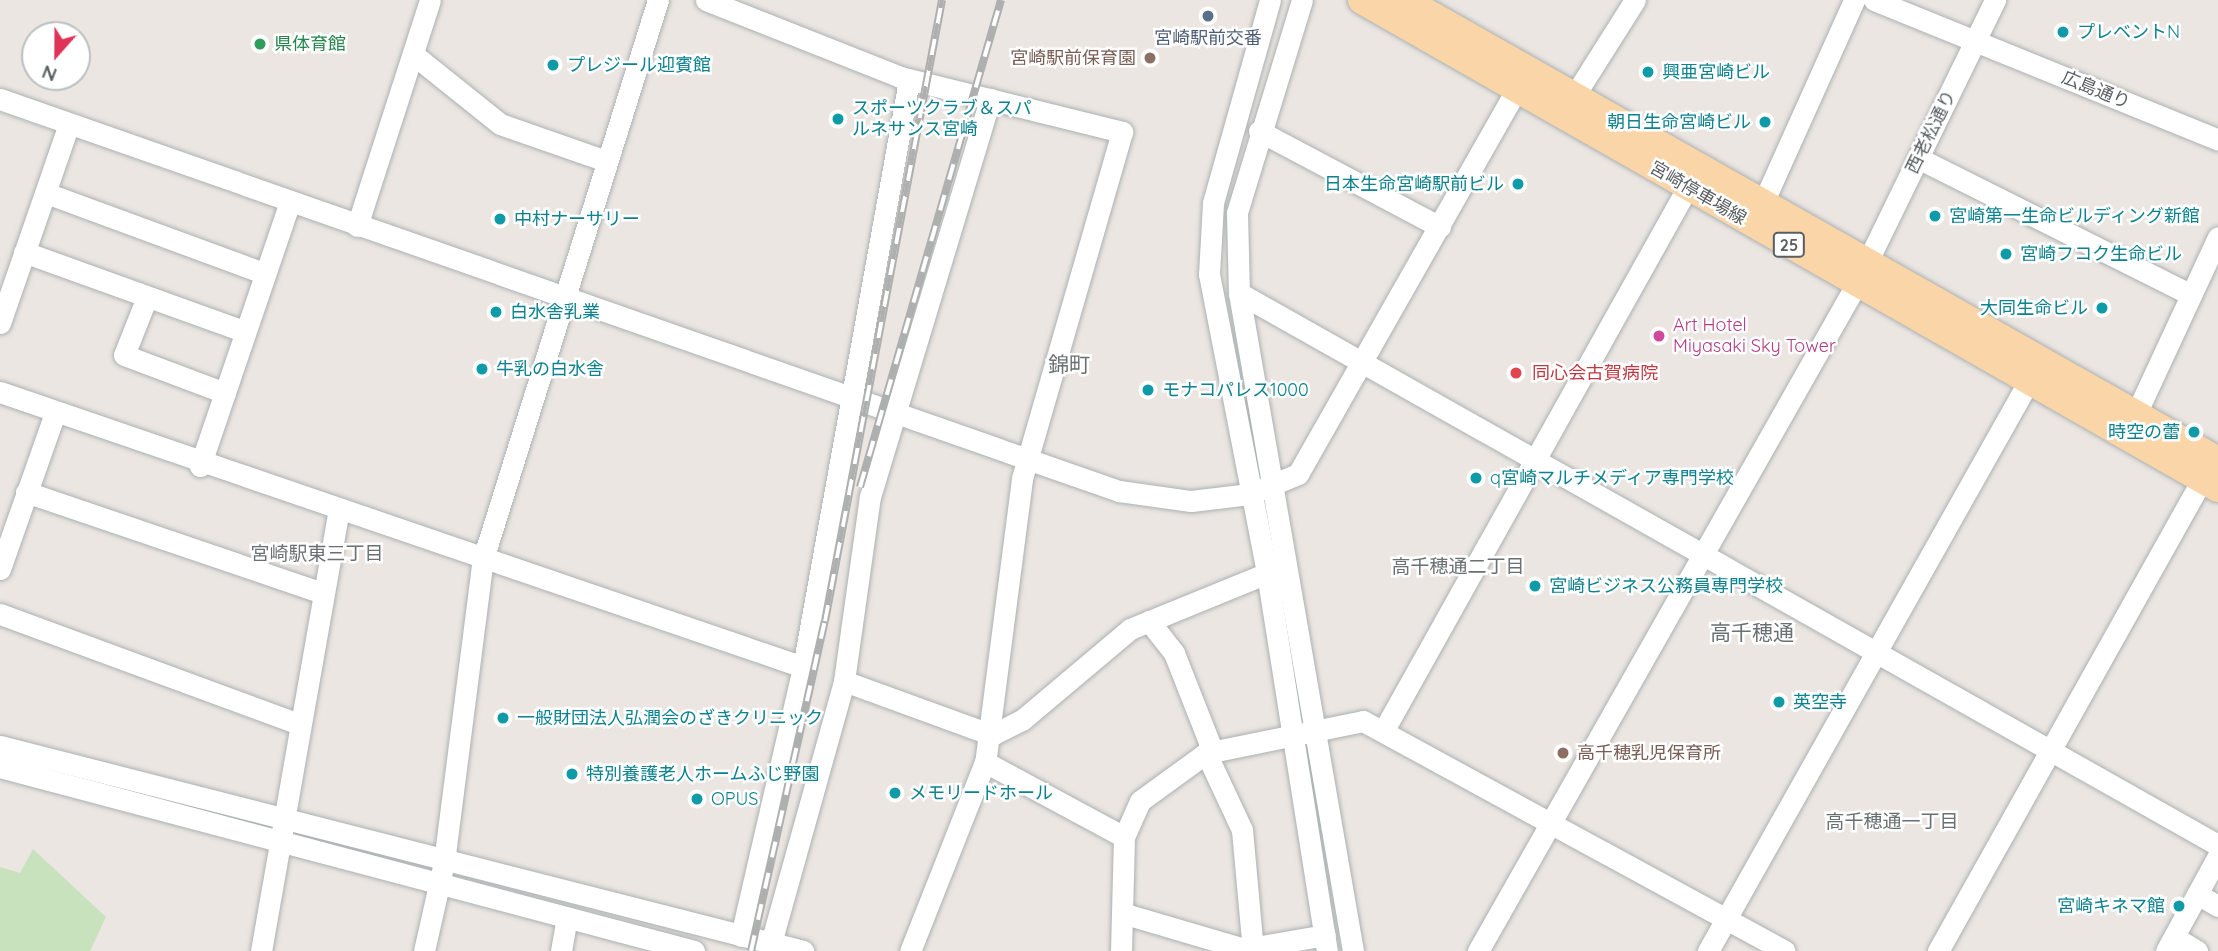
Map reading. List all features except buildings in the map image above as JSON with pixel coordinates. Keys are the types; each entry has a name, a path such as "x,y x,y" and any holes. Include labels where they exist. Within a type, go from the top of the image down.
{"main road":[{"name":"宮崎停車場線","path":"1362,0 1523,81 2213,471"},
{"name":"宮崎停車場線","path":"1404,0 1523,81"},
{"name":"宮崎停車場線","path":"2034,372 2135,416 2213,471"}],"street":[{"path":"357,226 430,0"},
{"path":"424,951 444,862 483,559 658,0"},
{"path":"706,0 909,80 1122,132 1027,458 992,735 985,762 910,951"},
{"path":"1270,0 1213,203 1209,274 1250,494 1353,951"},
{"path":"1122,913 1175,933 1253,949 1326,943 1272,484 1238,293 1237,213 1259,131 1302,0"},
{"path":"1568,107 1635,0"},
{"path":"1757,214 1854,0"},
{"name":"広島通り","path":"1874,0 2218,140"},
{"name":"西老松通り","path":"1478,951 1862,274 1995,0"},
{"path":"414,55 500,124 606,161"},
{"path":"741,936 803,667 909,80"},
{"path":"0,99 357,226 852,394 1027,458 1152,498 1250,494 1298,474 1523,81"},
{"path":"771,943 844,681 870,497 989,99"},
{"path":"0,323 69,124"},
{"path":"1259,131 1440,227"},
{"path":"1918,158 2191,295"},
{"path":"1385,728 1693,178"},
{"path":"46,193 264,273"},
{"path":"200,466 290,201"},
{"path":"2135,416 2218,237"},
{"path":"24,252 244,331"},
{"path":"1238,293 1876,648 2218,845"},
{"path":"147,297 124,355 225,393"},
{"path":"1708,951 1876,648 2034,372"},
{"path":"0,393 200,466 339,509 803,667"},
{"path":"0,569 54,413"},
{"path":"1938,951 2213,471"},
{"path":"26,492 322,593"},
{"path":"261,951 282,831 296,723 339,509"},
{"path":"844,681 992,735 1022,720 1119,636 1267,573"},
{"path":"0,614 296,723"},
{"path":"1149,621 1174,653 1242,830 1253,949"},
{"path":"1121,951 1124,837 1140,801 1210,752 1363,722 1385,728 1784,951"},
{"path":"0,746 282,831 438,884 694,951"},
{"path":"985,762 1124,837"},
{"path":"0,767 282,831 444,862 803,951"},
{"path":"2197,951 2170,944 2218,856"},
{"path":"2197,894 2218,906"},
{"path":"561,951 567,918"}],"green space":[{"path":"33,849 106,917 90,951 0,951 0,867 20,873"}],"railway":[{"path":"751,951 825,621 942,0"},
{"path":"860,487 1001,0"}],"place":[{"name":"宮崎駅前交番","path":"1208,16"},
{"name":"プレベントN","path":"2063,32"},
{"name":"県体育館","path":"260,44"},
{"name":"宮崎駅前保育園","path":"1150,58"},
{"name":"プレジール迎賓館","path":"553,65"},
{"name":"興亜宮崎ビル","path":"1648,72"},
{"name":"スポーツクラブ＆スパ ルネサンス宮崎","path":"838,119"},
{"name":"朝日生命宮崎ビル","path":"1765,122"},
{"name":"日本生命宮崎駅前ビル","path":"1518,184"},
{"name":"宮崎第一生命ビルディング新館","path":"1935,216"},
{"name":"中村ナーサリー","path":"500,219"},
{"name":"宮崎フコク生命ビル","path":"2006,254"},
{"name":"大同生命ビル","path":"2102,308"},
{"name":"白水舎乳業","path":"496,312"},
{"name":"Art Hotel Miyasaki Sky Tower","path":"1659,336"},
{"name":"牛乳の白水舎","path":"482,369"},
{"name":"同心会古賀病院","path":"1516,373"},
{"name":"モナコパレス1000","path":"1148,390"},
{"name":"時空の蕾","path":"2194,432"},
{"name":"q宮崎マルチメディア専門学校","path":"1476,478"},
{"name":"宮崎ビジネス公務員専門学校","path":"1535,586"},
{"name":"英空寺","path":"1779,702"},
{"name":"一般財団法人弘潤会のざきクリニック","path":"503,718"},
{"name":"高千穂乳児保育所","path":"1563,753"},
{"name":"特別養護老人ホームふじ野園","path":"572,774"},
{"name":"メモリードホール","path":"895,793"},
{"name":"OPUS","path":"697,799"},
{"name":"宮崎キネマ館","path":"2179,906"}],"district":[{"name":"錦町","path":"1069,364"},
{"name":"宮崎駅東三丁目","path":"317,554"},
{"name":"高千穂通二丁目","path":"1458,567"},
{"name":"高千穂通","path":"1752,632"},
{"name":"高千穂通一丁目","path":"1892,822"}]}
